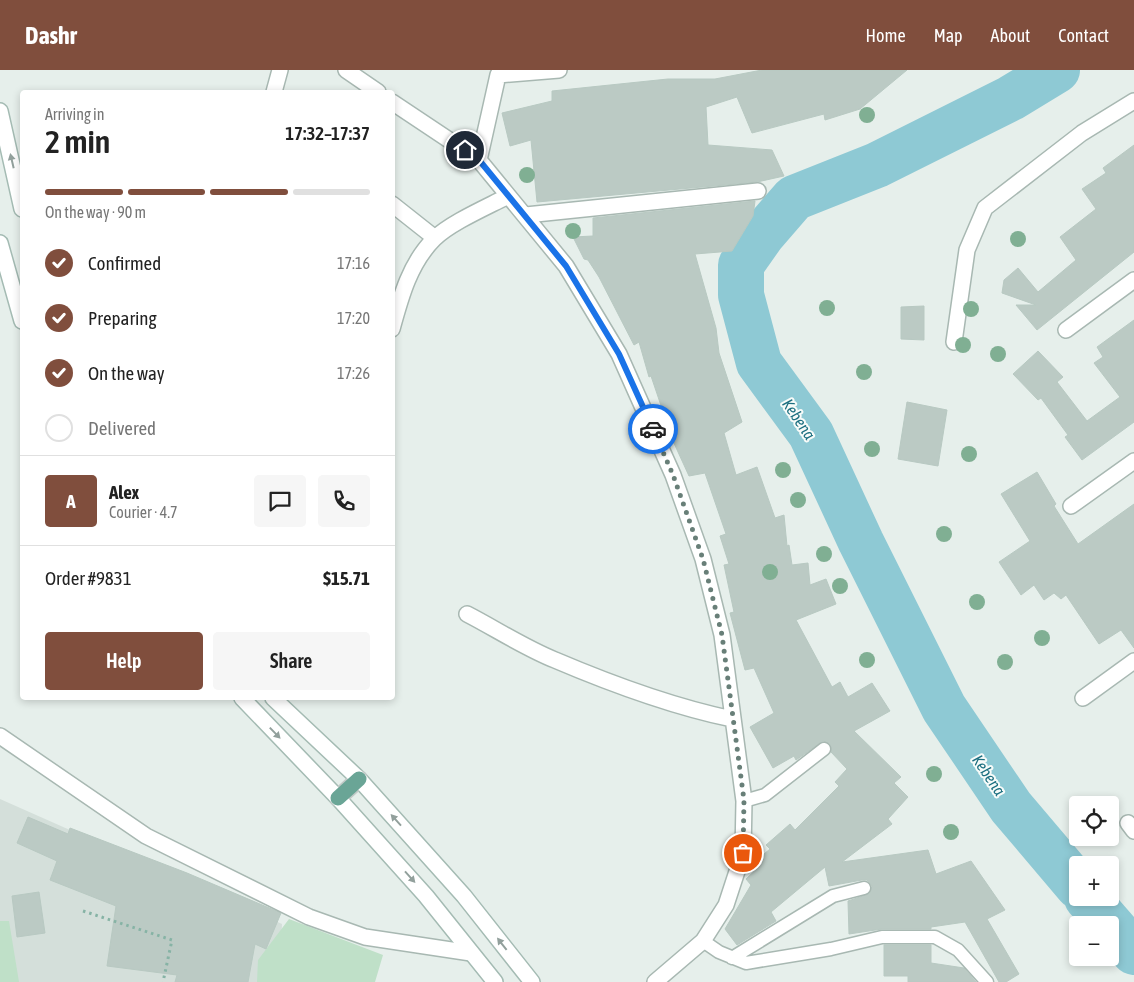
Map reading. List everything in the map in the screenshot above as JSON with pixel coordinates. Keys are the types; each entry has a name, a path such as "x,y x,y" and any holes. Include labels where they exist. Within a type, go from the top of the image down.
{"main road":[{"path":"338,798 359,778"}],"street":[{"path":"275,90 280,70"},
{"path":"346,70 375,90"},
{"path":"479,160 498,72 559,70"},
{"path":"954,342 967,250 985,208 1082,133 1134,101"},
{"path":"395,104 479,160 566,266 619,354 673,475 703,559 722,635 744,800 743,853 726,905 703,941 655,982"},
{"path":"0,111 20,200"},
{"path":"526,215 758,191"},
{"path":"395,318 400,299 414,265 435,238 508,196"},
{"path":"395,206 435,238"},
{"path":"0,243 20,314"},
{"path":"1066,330 1134,280"},
{"path":"1071,506 1134,461"},
{"path":"467,614 554,660 618,685 706,714 732,719"},
{"path":"1083,698 1134,661"},
{"path":"244,700 338,798 426,896 495,982"},
{"path":"275,700 359,778 464,896 532,982"},
{"path":"0,736 146,836 309,917 365,937 471,953"}],"lane":[{"path":"744,800 765,795 824,749"},
{"path":"732,958 833,896 864,888"},
{"path":"703,941 732,958 746,963 831,949 882,937 935,937 958,950 988,982"}],"path":[{"path":"84,911 172,940 163,982"}],"shaded area":[{"path":"0,799 282,924 281,944 271,982 0,982"}],"green space":[{"path":"289,919 383,955 375,982 257,982 258,960"},
{"path":"0,921 9,921 19,982 0,982"}],"building":[{"path":"762,70 907,70 860,109 825,120 824,114 752,133 737,97 706,107 708,145 772,150 784,176 757,182 537,202 531,140 510,146 502,113 552,101 552,91 668,79 715,79"},
{"path":"1134,145 1134,252 1037,330 1016,305 1036,305 1002,293 1004,280 1018,268 1038,292 1076,260 1060,237 1096,209 1082,189 1106,173 1103,168"},
{"path":"755,201 753,216 732,251 695,254 716,328 719,353 742,422 724,433 736,475 757,467 775,518 784,515 787,546 789,545 792,565 808,563 810,585 826,579 836,604 796,620 832,687 840,682 848,697 872,683 890,711 854,731 901,777 894,783 908,797 888,819 892,824 842,862 928,850 936,874 971,861 1005,910 987,919 1019,974 1006,982 999,982 965,922 931,927 931,929 882,929 849,934 848,901 869,894 872,886 867,880 862,880 829,886 825,867 771,912 776,921 737,945 725,929 751,885 746,879 763,863 758,859 770,849 766,845 790,824 795,830 839,786 835,782 847,769 831,752 830,744 823,741 796,760 794,756 773,768 750,727 774,713 754,668 745,670 730,613 734,612 724,565 729,564 720,536 726,534 705,473 689,476 673,441 651,376 649,377 639,342 634,345 599,277 588,260 584,259 573,237 593,236 593,218"},
{"path":"924,306 924,340 901,339 901,307"},
{"path":"1134,320 1134,422 1082,460 1065,437 1068,435 1041,398 1038,400 1013,374 1038,351 1063,377 1057,382 1087,421 1120,397 1094,363 1103,357 1097,347"},
{"path":"907,402 947,410 938,466 898,459"},
{"path":"1037,472 1056,504 1054,506 1078,544 1134,504 1134,648 1121,630 1099,644 1066,595 1061,599 1054,593 1044,600 1034,585 1021,595 999,562 1030,541 1001,494"},
{"path":"28,817 68,834 70,828 187,873 281,913 266,949 255,944 248,982 175,982 177,975 107,966 116,906 50,880 57,861 17,843"},
{"path":"39,892 45,933 17,937 12,896"},
{"path":"884,945 931,945 931,963 964,968 976,982 908,982 908,976 884,976"}],"waterway":[{"name":"Kebena","path":"1057,70 1011,98 877,165 794,198 762,235 741,265 741,295 759,363 811,434 861,542 944,708 1011,807 1069,875"},
{"name":"Kebena","path":"1094,906 1134,952"}],"way so far":[{"path":"653,429 673,475 703,559 722,635 744,800 743,853"}],"route":[{"path":"465,150 479,160 566,266 619,354 653,429"}]}
